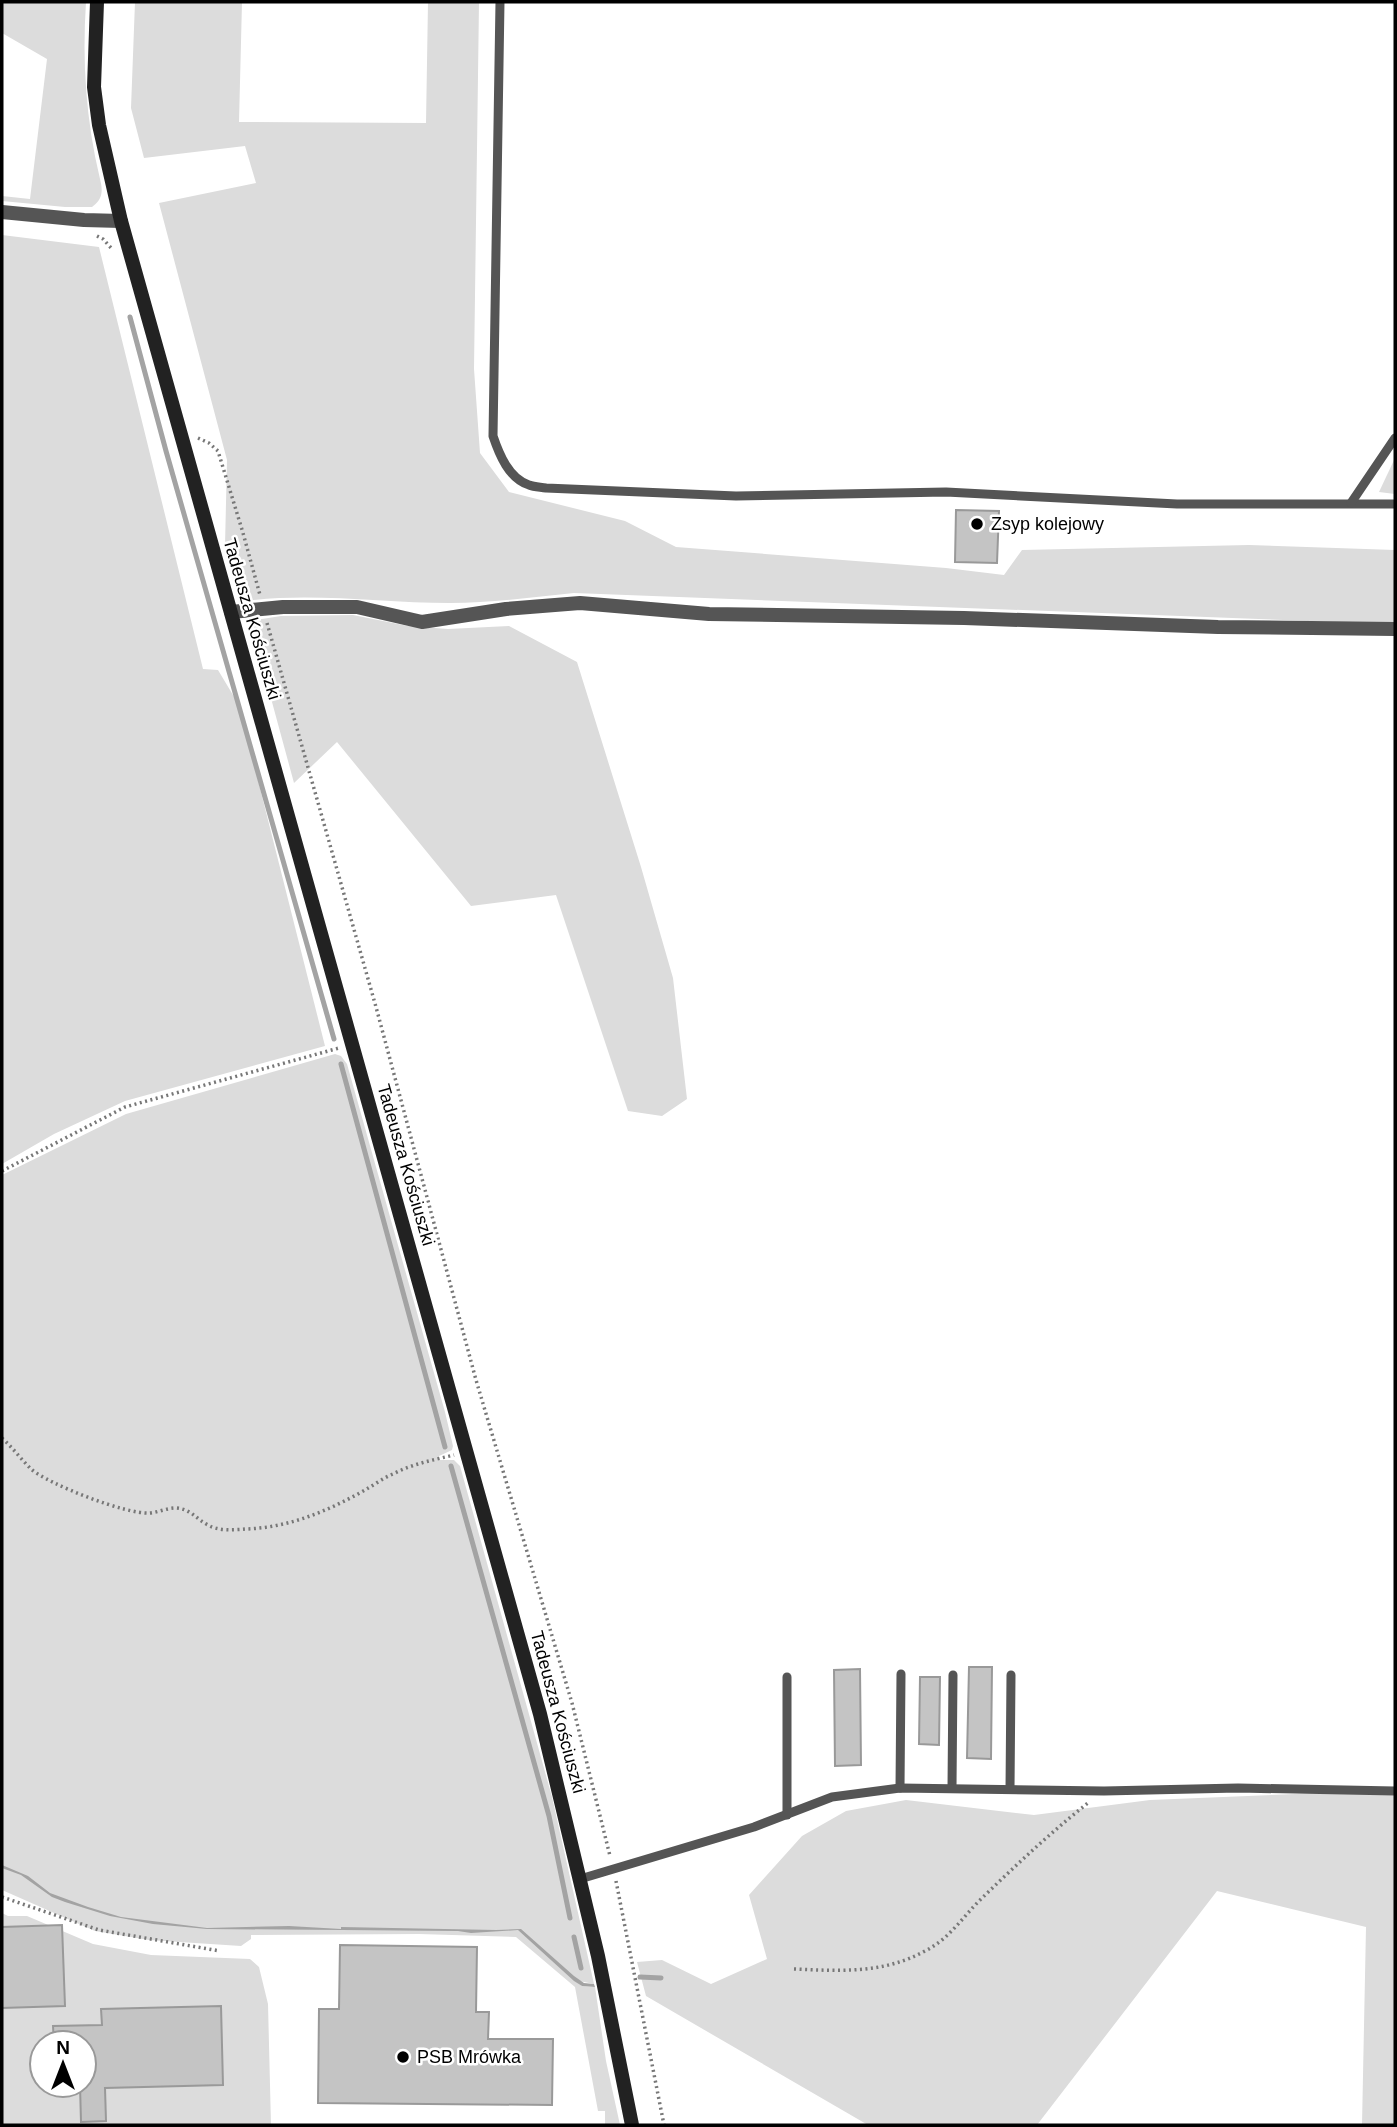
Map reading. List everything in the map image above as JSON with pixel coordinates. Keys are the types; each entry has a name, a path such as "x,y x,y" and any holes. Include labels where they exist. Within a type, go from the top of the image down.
{"main road":[{"name":"Tadeusza Kościuszki","path":"97,2 94,87 99,125 121,221 540,1714 598,1956 632,2125"}],"street":[{"path":"2,212 121,221"},
{"path":"231,612 283,607 357,607 422,622 506,609 580,603 709,614 1395,629"}],"lane":[{"path":"500,2 493,436 500,456 517,480 529,486 546,488 736,496 946,492 1177,504 1395,504"},
{"path":"1351,503 1395,438"},
{"path":"900,1788 901,1674"},
{"path":"952,1788 953,1675"},
{"path":"1010,1789 1011,1675"},
{"path":"787,1677 787,1815"},
{"path":"580,1879 754,1827 832,1797 900,1788 1395,1791"}],"path":[{"path":"192,434 218,451 243,533 376,1007 476,1380 572,1703 626,1922 664,2125"},
{"path":"2,1171 125,1107 352,1045"},
{"path":"2,1438 32,1469 46,1479 108,1505 149,1513 182,1509 192,1512 210,1527 218,1528 246,1529 304,1519 332,1508 392,1474 444,1457"},
{"path":"794,1969 866,1970 897,1963 926,1951 948,1936 973,1908 1042,1842 1104,1790"},
{"path":"2,1897 99,1930 220,1951"}],"shaded area":[{"path":"2,2 86,2 86,91 102,191 92,207 2,201 2,196 30,199 47,59 2,33"},
{"path":"135,2 242,2 239,122 426,123 428,2 479,2 474,369 480,453 509,492 625,521 676,547 1004,575 1022,550 1249,545 1395,550 1395,623 574,593 465,603 322,598 245,601 225,546 227,460 159,203 256,183 245,146 144,158 131,108"},
{"path":"2,235 99,247 203,669 218,670 239,705 325,1046 125,1101 54,1134 2,1164"},
{"path":"1395,458 1395,494 1379,492"},
{"path":"353,615 408,626 448,629 509,626 577,662 673,978 687,1099 662,1116 628,1111 556,895 471,906 337,742 294,783 250,621 281,616"},
{"path":"335,1054 341,1056 347,1064 445,1412 453,1446 452,1450 439,1456 440,1460 454,1460 460,1466 552,1797 594,1984 574,1980 582,1986 595,1987 606,2061 620,2125 605,2125 605,2111 598,2111 575,1987 516,1937 419,1934 251,1935 251,1939 241,1946 149,1940 95,1931 2,1890 2,1175 126,1114"},
{"path":"1395,1790 1395,2125 1362,2125 1366,1927 1217,1891 1037,2125 868,2125 646,1996 637,1962 662,1960 711,1984 767,1959 749,1895 802,1836 846,1811 906,1800 1034,1815 1150,1800"},
{"path":"2,1865 28,1876 50,1893 88,1907 121,1917 207,1928 289,1926 341,1929 521,1929 574,1976 584,1983 594,1984 595,1987 582,1986 574,1981 518,1930 471,1933 207,1929 153,1924 110,1916 52,1897 21,1875 2,1868"},
{"path":"2,1913 8,1916 27,1916 93,1944 151,1955 250,1959 259,1967 268,2004 271,2125 2,2125"}],"building":[{"name":"Zsyp kolejowy","path":"956,510 999,511 997,563 955,562"},
{"path":"969,1667 992,1667 991,1759 967,1758"},
{"path":"860,1669 861,1765 835,1766 834,1670"},
{"path":"920,1677 940,1677 939,1745 919,1744"},
{"path":"62,1925 65,2006 2,2008 2,1927"},
{"name":"PSB Mrówka","path":"340,1945 477,1947 476,2012 489,2012 488,2039 553,2039 552,2105 318,2103 319,2009 339,2009"},
{"path":"221,2006 223,2085 105,2088 106,2121 81,2122 80,2099 98,2099 98,2029 53,2029 53,2026 102,2025 101,2009"}],"waterway":[{"path":"130,317 334,1039"},
{"path":"341,1064 445,1447"},
{"path":"451,1466 549,1816 570,1918"},
{"path":"574,1937 581,1968"},
{"path":"640,1977 661,1978"}],"place":[{"name":"Zsyp kolejowy","path":"977,524"},
{"name":"PSB Mrówka","path":"403,2057"}]}
